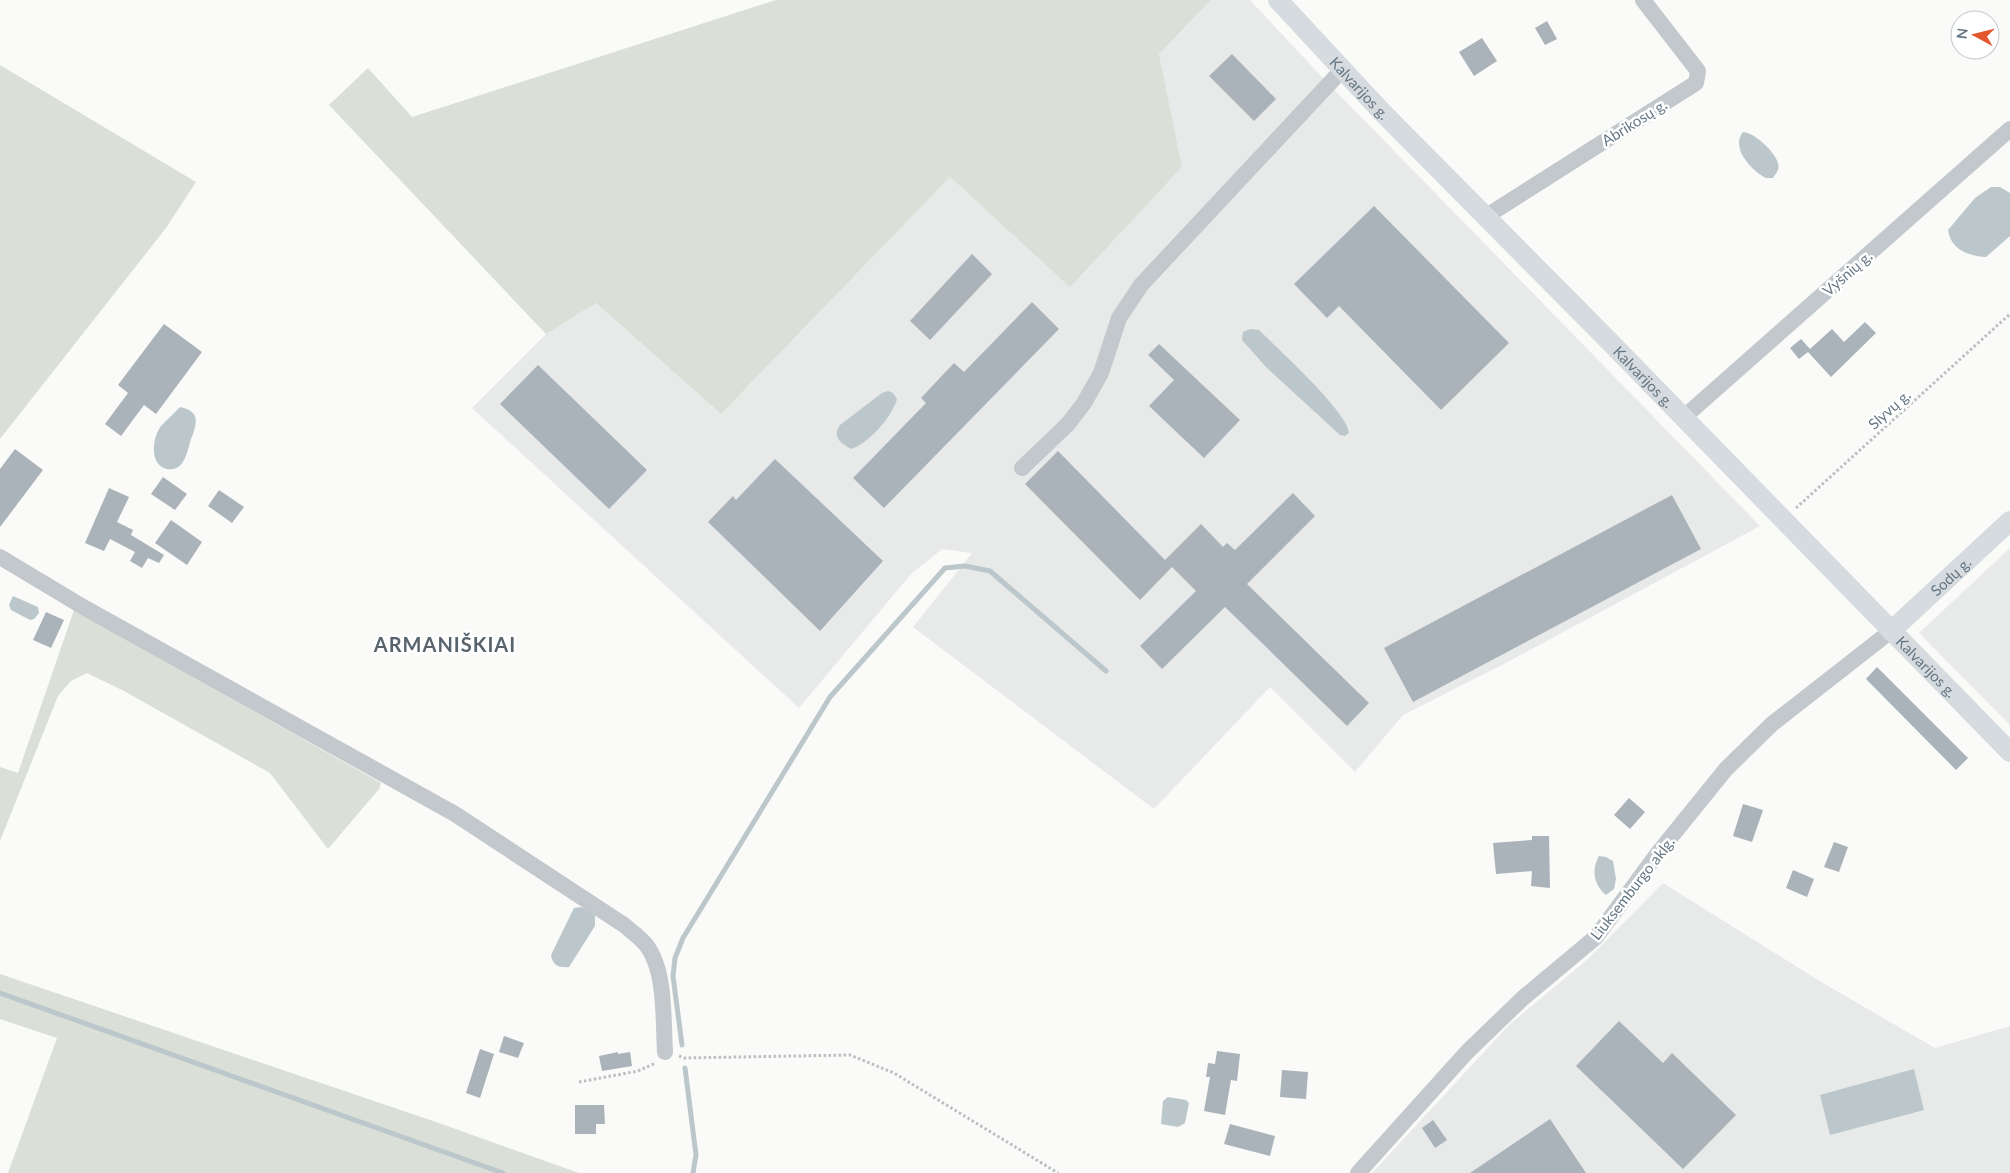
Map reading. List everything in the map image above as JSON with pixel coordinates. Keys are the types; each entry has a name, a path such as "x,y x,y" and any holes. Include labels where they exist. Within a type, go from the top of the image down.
{"main road":[{"name":"Kalvarijos g.","path":"1278,0 1342,70 2010,752"},
{"name":"Sodų g.","path":"1891,631 2010,521"}],"street":[{"name":"Abrikosų g.","path":"1486,217 1696,83 1698,71 1642,0"},
{"path":"1022,468 1068,424 1084,403 1101,373 1119,318 1141,285 1342,70"},
{"name":"Vyšnių g.","path":"1683,418 2010,129"},
{"path":"0,557 85,608 455,814 624,925 646,945 656,965 661,990 665,1052"},
{"name":"Liuksemburgo aklg.","path":"1358,1173 1467,1052 1523,998 1596,937 1658,853 1726,770 1772,724 1891,631"}],"path":[{"name":"Slyvų g.","path":"1783,520 2010,314"},
{"path":"579,1082 638,1071 656,1063 665,1052 684,1058 850,1055 894,1073 1058,1173"}],"shaded area":[{"path":"776,0 1211,0 1159,54 1182,167 1070,287 950,177 721,414 596,303 546,334 329,105 368,68 412,117"},
{"path":"1211,0 1250,0 1322,77 1760,526 1502,665 1403,715 1355,772 1270,687 1154,809 913,627 972,553 942,549 911,574 799,708 472,408 546,334 596,303 721,414 950,177 1070,286 1182,167 1159,54"},
{"path":"0,65 196,182 166,228 0,439"},
{"path":"1743,132 1753,135 1769,148 1778,163 1777,171 1773,178 1766,178 1760,175 1744,158 1739,145"},
{"path":"1991,187 2000,187 2010,193 2010,236 1986,257 1973,255 1962,251 1953,243 1948,230 1975,198"},
{"path":"1250,329 1259,330 1310,380 1346,423 1349,433 1345,436 1340,435 1266,367 1242,340 1243,332"},
{"path":"888,391 893,393 897,399 890,414 879,429 865,442 851,449 841,442 837,436 840,425 882,393"},
{"path":"180,407 187,409 194,415 196,419 195,428 184,460 178,467 167,469 157,462 154,444 161,426"},
{"path":"2010,548 2010,725 1919,633"},
{"path":"13,596 38,607 39,613 34,619 30,620 11,610 9,605"},
{"path":"74,610 381,783 379,789 328,849 270,773 124,691 87,673 71,681 58,696 0,841 0,767 18,773"},
{"path":"1599,856 1613,861 1616,879 1614,889 1606,895 1599,887 1595,877 1595,867"},
{"path":"1663,883 1823,983 1935,1048 2010,1026 2010,1173 1372,1173 1509,1025 1588,959"},
{"path":"580,907 590,910 595,915 595,926 569,967 559,967 553,962 551,955 574,908"},
{"path":"0,974 436,1122 579,1173 8,1173 57,1038 0,1019"},
{"path":"1914,1069 1924,1110 1830,1135 1820,1095"},
{"path":"1168,1097 1186,1100 1189,1103 1185,1123 1178,1127 1161,1124 1163,1101"}],"building":[{"path":"1547,21 1557,39 1545,45 1535,28"},
{"path":"1482,38 1497,61 1474,76 1459,52"},
{"path":"1232,54 1276,99 1254,121 1209,76"},
{"path":"1374,206 1509,343 1441,410 1339,306 1327,318 1294,284"},
{"path":"972,254 992,274 930,340 910,321"},
{"path":"1032,302 1059,329 884,508 853,478 926,403 921,398 954,363 964,372"},
{"path":"1865,322 1876,333 1831,377 1808,352 1799,359 1790,348 1801,339 1810,349 1832,329 1844,342"},
{"path":"164,324 202,352 156,414 144,405 121,436 105,424 128,393 118,385"},
{"path":"1159,344 1240,420 1204,458 1149,406 1174,380 1148,355"},
{"path":"538,365 647,470 609,509 500,404"},
{"path":"15,449 43,470 0,527 0,469"},
{"path":"1058,451 1165,560 1201,524 1223,547 1227,543 1235,550 1293,493 1315,516 1247,584 1369,703 1347,726 1225,607 1162,669 1140,646 1196,591 1172,567 1140,600 1025,484"},
{"path":"775,459 883,561 820,631 708,522 733,496 736,500"},
{"path":"163,477 187,494 175,510 151,494"},
{"path":"109,488 129,497 117,522 133,530 131,535 164,555 159,563 148,558 142,568 130,561 135,552 110,539 104,551 85,543"},
{"path":"219,490 244,507 232,523 208,506"},
{"path":"1672,495 1701,549 1413,702 1384,648"},
{"path":"171,520 202,542 187,565 155,543"},
{"path":"46,612 64,620 51,648 33,640"},
{"path":"1877,667 1968,758 1956,770 1866,679"},
{"path":"1629,798 1645,812 1630,829 1614,815"},
{"path":"1743,804 1763,810 1752,842 1733,836"},
{"path":"1532,836 1549,836 1550,888 1531,886 1532,871 1496,874 1493,843 1532,840"},
{"path":"1834,842 1848,847 1839,872 1824,867"},
{"path":"1793,870 1814,879 1807,897 1786,888"},
{"path":"1619,1021 1663,1063 1672,1053 1736,1115 1683,1169 1576,1066"},
{"path":"504,1036 524,1043 518,1058 499,1052"},
{"path":"480,1049 494,1054 480,1098 466,1093"},
{"path":"1217,1051 1240,1054 1237,1081 1231,1080 1225,1115 1204,1111 1210,1077 1206,1077 1208,1063 1215,1064"},
{"path":"618,1052 618,1054 630,1052 632,1066 602,1071 599,1056"},
{"path":"1282,1070 1308,1072 1306,1099 1280,1097"},
{"path":"575,1105 604,1105 605,1124 596,1124 596,1134 575,1134"},
{"path":"1550,1119 1586,1173 1470,1173"},
{"path":"1433,1120 1447,1140 1435,1148 1422,1128"},
{"path":"1230,1124 1275,1136 1270,1156 1224,1144"}],"waterway":[{"path":"682,1045 673,976 675,958 683,938 830,697 945,568 965,566 990,571 1106,671"},
{"path":"0,993 503,1173"},
{"path":"685,1068 696,1155 693,1173"}],"district":[{"name":"ARMANIŠKIAI","path":"445,644"}]}
